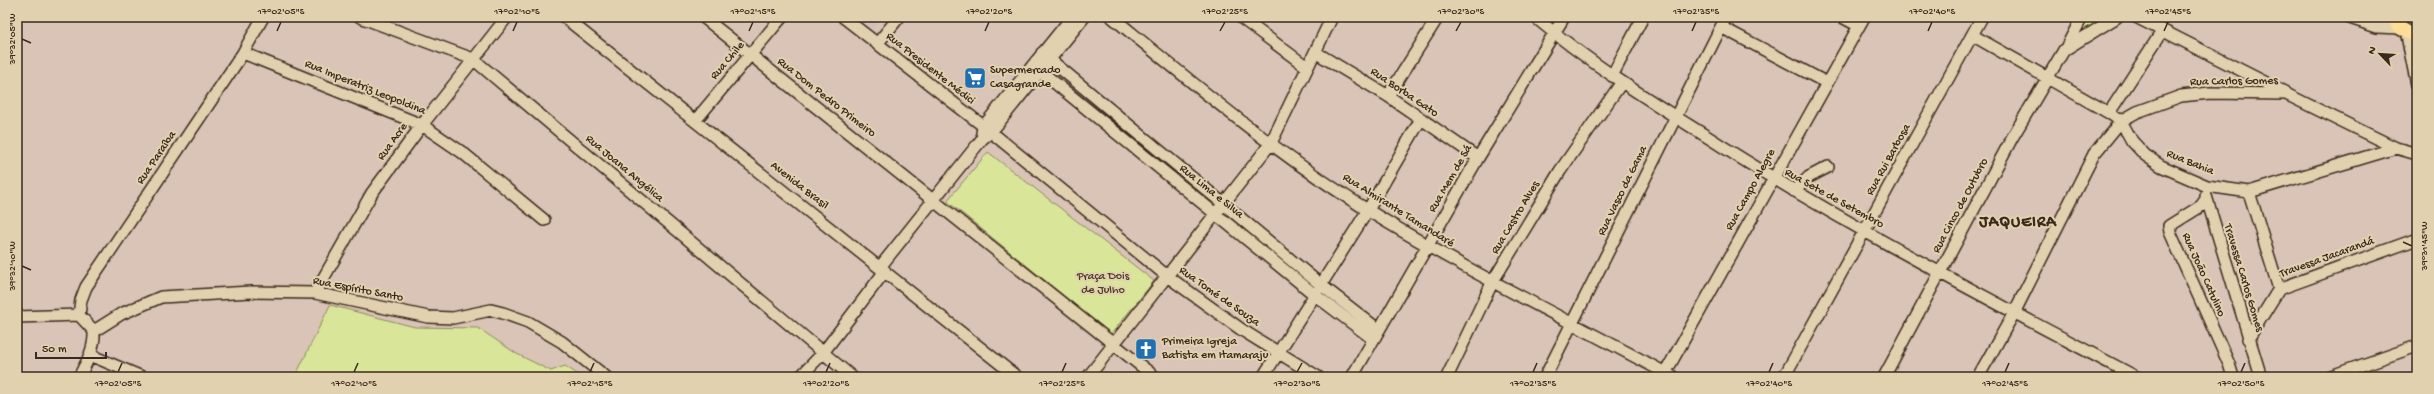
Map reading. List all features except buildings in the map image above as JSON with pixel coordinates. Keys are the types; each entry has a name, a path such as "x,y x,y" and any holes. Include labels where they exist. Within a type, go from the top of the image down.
{"street":[{"name":"Rua Paraíba","path":"79,315 80,300 86,287 243,53 263,17"},
{"name":"Rua Joana Angélica","path":"360,17 473,59 822,354 852,377"},
{"name":"Rua Acre","path":"315,293 372,193 422,125 507,17"},
{"name":"Avenida Brasil","path":"564,17 1017,377"},
{"name":"Rua Dom Pedro Primeiro","path":"703,17 933,199"},
{"name":"Rua Chile","path":"695,121 782,17"},
{"name":"Rua Presidente Médici","path":"843,17 987,129"},
{"path":"877,44 899,17"},
{"path":"800,377 822,354 933,199 982,139 987,129 1037,68 1072,17"},
{"path":"1046,56 1084,17"},
{"name":"Rua Almirante Tamandaré","path":"1112,17 1271,143 1368,210 1427,246 1572,323 1667,376"},
{"path":"1240,17 1307,67"},
{"path":"1088,377 1221,209 1271,143 1332,17"},
{"path":"1388,96 1438,17"},
{"name":"Rua Sete de Setembro","path":"1535,17 1554,33 1617,79 1773,179 1939,274 2136,377"},
{"name":"Rua Mem de Sá","path":"1352,377 1478,158 1564,17"},
{"name":"Rua Castro Alves","path":"1447,377 1493,281 1617,79 1643,17"},
{"path":"1842,17 1862,21"},
{"name":"Rua Rui Barbosa","path":"1784,377 1982,17"},
{"name":"Rua Cinco de Outubro","path":"1884,377 2012,138 2082,17"},
{"name":"Rua Cinco de Outubro","path":"2064,50 2117,17"},
{"path":"2136,17 2286,94"},
{"path":"2347,17 2378,27 2404,28 2417,85"},
{"name":"Rua Campo Alegre","path":"1667,376 1773,179 1862,21"},
{"path":"1724,22 1827,83"},
{"name":"Rua Vasco da Gama","path":"1545,377 1724,22"},
{"path":"2109,113 2163,30"},
{"name":"Rua Bahia","path":"1972,35 2048,77 2121,121 2132,141 2145,155 2160,166 2207,186 2248,192 2396,148"},
{"name":"Rua Borba Gato","path":"1315,52 1388,96 1478,158"},
{"name":"Rua Imperatriz Leopoldina","path":"243,53 422,125 463,153 544,220"},
{"name":"Rua Lima e Silva","path":"1046,56 1221,209 1315,295 1376,334"},
{"name":"Rua Lima e Silva","path":"1037,68 1321,285 1376,334"},
{"name":"Rua Carlos Gomes","path":"1978,377 2014,312 2094,154 2121,121 2156,104 2181,96 2210,93 2286,94 2396,148 2417,154"},
{"path":"1263,377 1368,210 1421,119"},
{"path":"987,129 1167,276"},
{"path":"1794,191 1809,177 1828,167"},
{"name":"Travessa Carlos Gomes","path":"2207,186 2206,200 2261,377"},
{"path":"2248,192 2279,289"},
{"path":"933,199 1155,377"},
{"name":"Rua João Catulino","path":"2206,200 2202,206 2169,226 2170,232 2229,364 2233,377"},
{"name":"Travessa Jacarandá","path":"2248,339 2279,289 2417,239"},
{"name":"Rua Tomé de Souza","path":"1167,276 1278,353 1318,377"},
{"name":"Rua Espírito Santo","path":"94,331 121,314 161,297 238,292 315,293 428,317 453,318 490,310 504,313 528,322 562,342 606,377"},
{"path":"17,317 79,315 94,331 95,340 90,355 79,377"},
{"path":"2328,377 2417,346"},
{"path":"90,355 142,377"}],"shaded area":[{"path":"859,17 882,17 873,28"}],"green space":[{"path":"2089,17 2103,17 2079,34"},
{"name":"Praça Dois de Julho","path":"988,152 1154,281 1111,334 947,201"},
{"path":"330,305 415,327 478,328 517,354 551,371 565,366 582,377 295,377"}],"place":[{"name":"Supermercado Casagrande","path":"975,78"},
{"name":"Primeira Igreja Batista em Itamaraju","path":"1146,349"}],"district":[{"name":"JAQUEIRA","path":"2018,223"}]}
